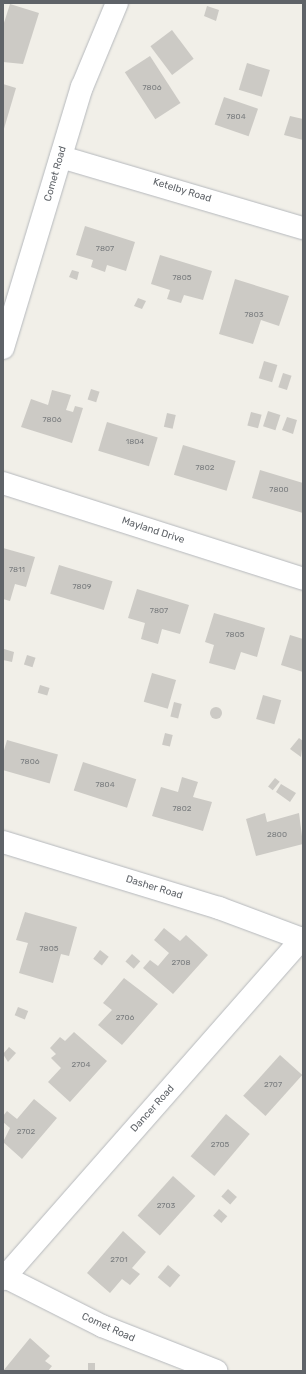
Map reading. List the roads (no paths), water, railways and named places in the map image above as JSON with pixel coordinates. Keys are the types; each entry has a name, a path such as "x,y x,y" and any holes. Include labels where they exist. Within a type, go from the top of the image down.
{"street":[{"name":"Comet Road","path":"3,348 82,87 117,3"},
{"name":"Ketelby Road","path":"61,157 303,228"},
{"name":"Mayland Drive","path":"3,483 303,579"},
{"name":"Dasher Road","path":"3,842 219,908 303,939"},
{"name":"Dancer Road","path":"3,1277 303,939"},
{"name":"Comet Road","path":"3,1277 102,1326 217,1371"}]}
